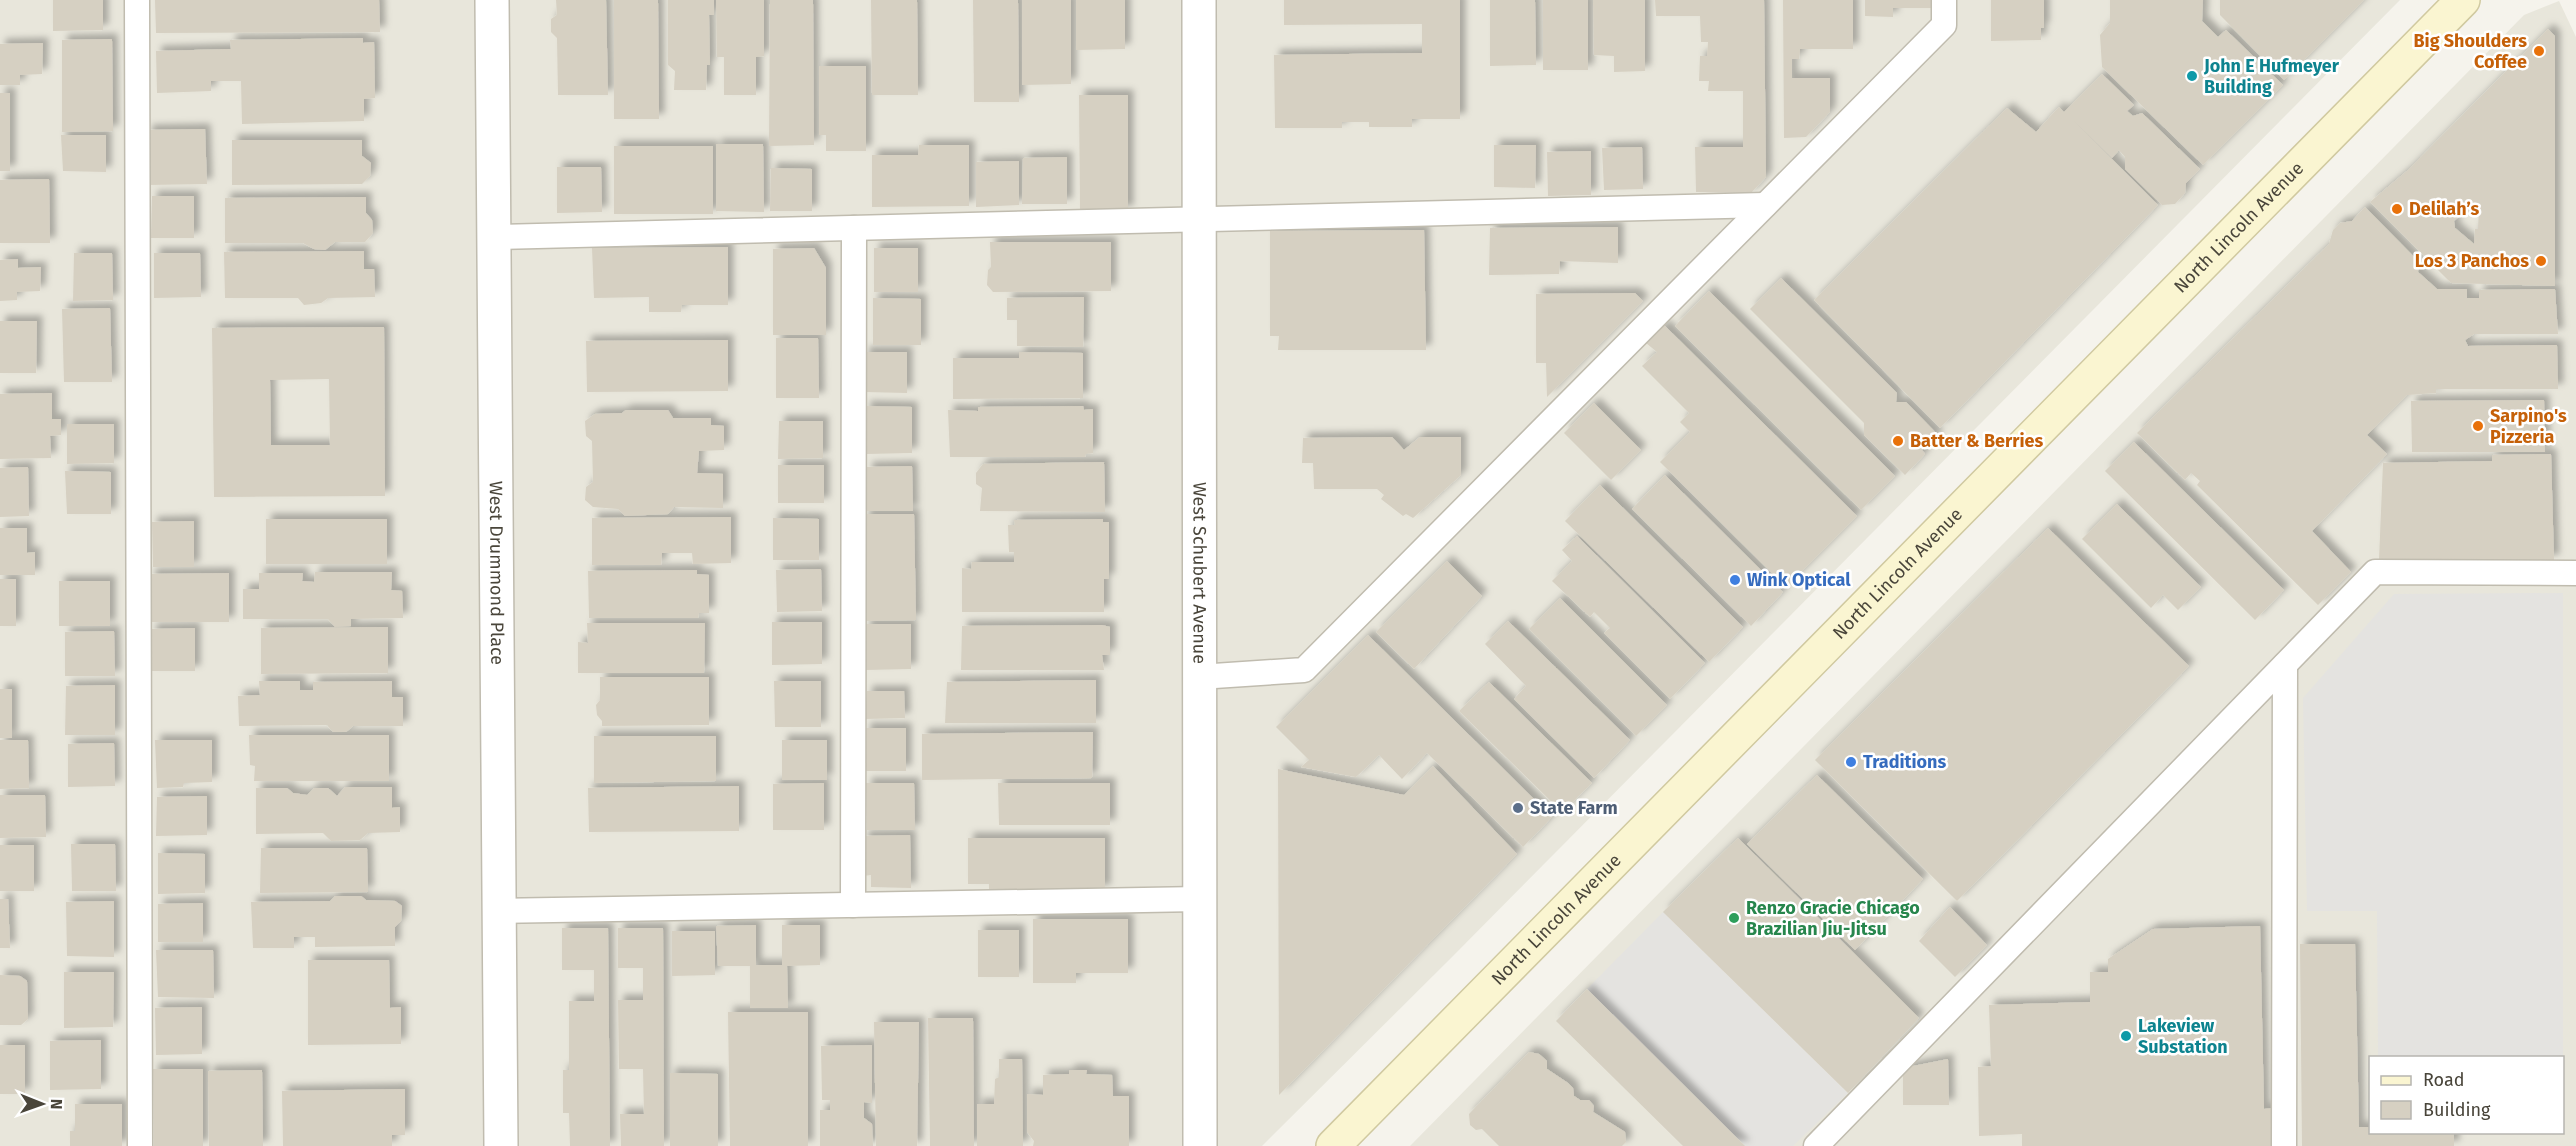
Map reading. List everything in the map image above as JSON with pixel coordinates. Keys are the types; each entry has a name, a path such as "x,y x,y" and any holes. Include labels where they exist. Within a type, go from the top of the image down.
{"main road":[{"name":"North Lincoln Avenue","path":"1333,1146 2463,0"}],"street":[{"name":"West Drummond Place","path":"492,0 501,1146"},
{"name":"West Schubert Avenue","path":"1198,0 1200,1146"}],"lane":[{"path":"137,0 140,1146"},
{"path":"1199,677 1304,670 1944,25 1944,0"},
{"path":"494,237 1765,205"},
{"path":"853,905 854,228"},
{"path":"1816,1146 2375,572 2576,573"},
{"path":"2284,1146 2285,665"},
{"path":"499,911 1200,899"}],"shaded area":[{"path":"0,0 2400,0 1262,1146 0,1146"},
{"path":"2559,1 2576,37 2576,1146 1410,1146 2524,15"},
{"path":"2563,593 2563,1056 2378,1056 2377,911 2307,911 2303,698 2394,594"},
{"path":"1663,912 1848,1093 1793,1146 1745,1146 1587,989"}],"building":[{"path":"53,0 103,0 103,30 53,31"},
{"path":"155,0 379,0 380,32 156,33"},
{"path":"556,0 606,0 608,95 558,95 557,38 551,32 551,19 557,15"},
{"path":"614,0 658,0 659,119 614,119"},
{"path":"668,0 714,0 714,15 709,15 710,65 707,65 706,90 674,90 675,71 668,65"},
{"path":"716,0 764,0 764,56 756,57 756,95 724,95 724,57 717,57"},
{"path":"770,0 813,0 814,145 769,146"},
{"path":"871,0 917,0 918,95 872,95"},
{"path":"973,0 1018,0 1019,102 974,102"},
{"path":"1022,0 1071,0 1071,84 1022,85"},
{"path":"1076,0 1125,0 1125,49 1076,50"},
{"path":"1284,0 1460,0 1460,119 1412,119 1412,127 1369,127 1369,122 1342,122 1342,128 1275,128 1274,55 1422,53 1422,24 1284,25"},
{"path":"1490,0 1535,0 1536,65 1490,66"},
{"path":"1543,0 1588,0 1588,70 1543,70"},
{"path":"1593,0 1645,0 1645,71 1614,72 1614,56 1594,55"},
{"path":"1655,0 1764,0 1766,177 1751,193 1696,192 1695,147 1743,147 1743,91 1708,91 1709,81 1699,81 1700,56 1707,56 1708,42 1701,42 1700,16 1656,16"},
{"path":"1783,0 1853,0 1853,49 1800,49 1799,59 1792,59 1792,78 1830,78 1830,112 1806,137 1784,138"},
{"path":"1865,0 1937,0 1937,8 1893,8 1893,17 1865,16"},
{"path":"1991,0 2044,0 2044,28 2041,28 2041,40 1991,41"},
{"name":"John E Hufmeyer Building","path":"2110,0 2203,0 2202,21 2218,37 2226,30 2283,85 2203,165 2102,67 2100,35 2110,23"},
{"path":"2220,0 2364,0 2284,80 2220,15"},
{"path":"2548,29 2555,36 2555,286 2451,283 2370,202 2407,171","holes":["2479,208 2478,229 2475,229 2474,244 2455,228 2454,221 2468,209"]},
{"path":"363,38 363,43 374,42 375,98 364,99 364,121 242,124 241,81 211,81 211,91 157,93 156,51 231,49 230,40"},
{"path":"112,39 113,131 62,132 62,40"},
{"path":"43,43 42,74 20,75 20,85 0,85 0,44"},
{"path":"819,66 866,66 866,151 826,151 826,135 819,135"},
{"path":"2102,74 2134,105 2127,111 2133,116 2142,113 2200,169 2186,183 2185,193 2175,204 2162,205 2125,169 2125,157 2119,150 2112,158 2073,120 2158,205 1940,428 1814,300 2007,108 2036,132 2059,107 2064,112"},
{"path":"0,93 10,93 10,171 0,171"},
{"path":"1079,95 1128,95 1128,211 1080,211"},
{"path":"205,129 207,184 147,185 147,130"},
{"path":"61,135 106,135 106,172 63,171"},
{"path":"232,140 362,140 362,156 371,163 370,176 362,184 232,185"},
{"path":"716,144 763,144 764,212 716,211"},
{"path":"919,145 969,145 969,206 872,207 872,155 918,155"},
{"path":"1494,145 1536,145 1535,188 1494,187"},
{"path":"614,146 713,146 713,214 614,214"},
{"path":"1642,147 1643,189 1604,190 1602,148"},
{"path":"1591,151 1591,195 1548,196 1547,152"},
{"path":"1067,157 1067,204 1022,204 1023,158"},
{"path":"1019,161 1019,205 976,207 976,162"},
{"path":"557,167 601,167 602,212 557,213"},
{"path":"771,168 812,169 812,211 770,211"},
{"path":"49,179 50,243 0,243 0,180"},
{"path":"152,196 194,196 194,238 151,238"},
{"path":"366,197 366,213 372,220 373,233 365,242 335,242 325,250 314,249 303,243 225,243 225,198"},
{"path":"2365,207 2419,262 2418,272 2437,289 2467,289 2467,298 2479,298 2479,290 2555,289 2558,334 2474,334 2465,340 2468,346 2557,345 2558,389 2436,389 2436,393 2407,395 2367,435 2387,454 2312,531 2351,572 2318,605 2197,485 2200,481 2191,473 2185,480 2137,433 2329,244 2333,230 2340,223 2352,221"},
{"path":"1618,227 1618,263 1560,261 1559,274 1489,275 1490,228"},
{"path":"1424,230 1426,350 1278,350 1279,336 1270,336 1270,231"},
{"path":"990,242 1111,242 1111,291 993,292 987,285 988,270 991,267"},
{"path":"728,247 728,305 682,305 681,312 649,312 649,297 594,298 592,248"},
{"path":"814,248 826,268 826,335 773,335 773,249"},
{"path":"874,248 918,248 918,292 874,292"},
{"path":"364,251 364,269 374,269 375,297 328,298 321,303 304,305 298,298 225,298 224,252"},
{"path":"74,253 112,253 113,300 73,301"},
{"path":"154,253 200,253 201,297 154,298"},
{"path":"18,259 18,268 41,267 40,291 17,292 17,300 0,301 0,260"},
{"path":"1781,278 1897,393 1896,402 1906,402 1938,435 1922,450 1925,454 1905,475 1864,435 1864,423 1750,309"},
{"path":"1709,291 1895,476 1861,510 1675,326"},
{"path":"1635,293 1643,301 1547,397 1546,363 1536,363 1536,294"},
{"path":"1084,297 1083,347 1017,346 1017,320 1007,320 1007,298"},
{"path":"873,298 921,299 921,345 873,345"},
{"path":"110,308 112,382 64,382 62,309"},
{"path":"0,321 37,321 36,373 0,373"},
{"path":"1664,325 1857,516 1786,587 1660,462 1690,432 1680,422 1689,413 1642,366 1657,352 1646,343"},
{"path":"384,327 385,496 214,497 212,328","holes":["329,379 330,445 271,445 270,380"]},
{"path":"776,338 818,338 819,398 776,398"},
{"path":"728,340 728,391 587,392 586,341"},
{"path":"864,352 907,352 907,393 864,392"},
{"path":"1019,352 1083,353 1083,398 953,399 953,358 1019,358"},
{"path":"52,393 52,419 61,419 61,435 50,436 51,458 0,459 0,394"},
{"name":"Sarpino's Pizzeria","path":"2544,400 2545,452 2412,452 2411,401"},
{"path":"1594,403 1641,450 1611,480 1564,433"},
{"path":"865,406 912,407 912,453 866,454"},
{"path":"1083,406 1084,410 1093,409 1093,453 1086,454 1085,457 950,457 948,410 978,411 978,407"},
{"path":"626,410 668,410 673,418 711,418 711,425 724,426 724,450 699,451 697,473 723,474 723,508 674,507 668,514 625,516 618,509 593,507 585,500 586,487 593,482 592,441 586,436 585,421 595,414 622,413"},
{"path":"779,421 823,421 823,458 778,459"},
{"path":"67,424 114,424 114,463 67,464"},
{"path":"1392,437 1404,450 1420,437 1461,437 1461,475 1413,518 1406,514 1403,516 1381,499 1384,495 1377,489 1314,489 1313,463 1302,463 1303,438"},
{"path":"2134,442 2284,590 2255,620 2105,471"},
{"path":"2551,454 2554,560 2379,560 2383,463 2492,461 2492,455"},
{"path":"1104,462 1105,512 980,511 982,488 976,484 976,473 983,464"},
{"path":"778,465 824,465 824,503 778,503"},
{"path":"912,466 913,511 867,511 867,467"},
{"path":"28,467 29,516 0,517 0,468"},
{"path":"65,471 111,472 111,514 67,514"},
{"path":"1665,475 1783,592 1751,626 1632,509"},
{"path":"1600,485 1743,627 1709,662 1565,521"},
{"path":"2117,504 2201,587 2178,610 2163,595 2151,608 2082,539"},
{"path":"864,514 914,514 916,620 865,621"},
{"path":"731,517 731,563 693,564 692,553 662,553 661,565 592,565 592,518"},
{"path":"773,518 819,519 819,560 773,560"},
{"path":"266,519 387,519 387,564 266,564"},
{"path":"1103,519 1103,522 1109,522 1109,579 1104,579 1104,612 962,612 962,568 971,569 972,562 1014,562 1014,552 1009,552 1008,525 1015,525 1014,520"},
{"path":"194,521 194,567 153,567 152,522"},
{"path":"0,528 27,528 27,553 35,552 35,575 0,575"},
{"path":"2048,528 2189,666 1957,901 1815,760"},
{"path":"1577,536 1705,663 1670,699 1604,633 1610,628 1594,612 1590,617 1552,581 1572,561 1562,550"},
{"path":"1447,561 1482,596 1414,669 1376,632"},
{"path":"821,569 822,611 777,612 776,570"},
{"path":"697,570 697,574 709,575 709,613 699,613 698,618 589,618 588,571"},
{"path":"315,572 392,572 391,590 402,591 403,618 351,619 351,626 335,627 328,619 243,619 243,589 259,589 259,573 303,573 302,581 314,582"},
{"path":"229,573 229,622 150,622 150,574"},
{"path":"0,579 16,579 16,626 0,626"},
{"path":"59,581 110,581 110,626 59,626"},
{"path":"1560,598 1667,705 1636,736 1529,629"},
{"path":"1508,621 1630,740 1594,778 1514,699 1526,686 1485,644"},
{"path":"772,622 822,622 822,664 772,665"},
{"path":"587,623 705,623 704,673 578,673 578,642 588,643"},
{"path":"865,624 911,624 911,669 865,670"},
{"path":"1102,625 1110,627 1110,655 1102,655 1104,670 961,670 962,626"},
{"path":"388,627 388,673 261,674 261,628"},
{"path":"195,628 195,671 151,671 151,629"},
{"path":"114,631 115,676 65,676 65,632"},
{"path":"1368,635 1552,817 1523,847 1427,753 1402,779 1379,755 1356,777 1301,767 1309,760 1276,727"},
{"path":"600,677 709,677 709,725 602,726 596,705 600,700"},
{"path":"1096,680 1096,723 945,723 947,682"},
{"path":"259,681 300,681 300,690 313,690 313,682 392,681 392,697 403,697 403,726 353,726 346,732 333,732 327,725 239,726 238,696 260,695"},
{"path":"774,681 821,681 821,727 775,727"},
{"path":"1489,682 1592,783 1562,812 1459,711"},
{"path":"115,685 115,735 65,735 66,686"},
{"path":"0,689 12,689 12,738 0,738"},
{"path":"867,691 904,691 905,718 865,719"},
{"path":"865,728 906,728 906,771 865,771"},
{"path":"1093,732 1092,778 922,780 922,734"},
{"path":"249,735 389,735 389,781 254,781 255,766 250,765"},
{"path":"594,736 716,736 716,781 594,783"},
{"path":"0,740 28,740 29,788 0,789"},
{"path":"155,740 212,740 212,782 184,783 183,787 157,788"},
{"path":"782,740 827,740 827,780 782,780"},
{"path":"114,743 115,786 68,787 68,744"},
{"path":"1433,766 1517,854 1279,1095 1278,769 1404,795"},
{"path":"1817,775 1923,879 1855,950 1747,844"},
{"path":"824,783 824,830 773,830 773,784"},
{"path":"866,783 914,783 915,830 867,830"},
{"path":"998,783 1110,783 1110,825 999,825"},
{"path":"739,786 739,831 589,832 588,788"},
{"path":"345,787 392,787 392,808 400,807 400,832 368,833 360,840 331,841 323,833 256,834 256,788 287,788 293,793 307,795 314,788 328,788 337,796"},
{"path":"0,795 45,795 46,837 0,838"},
{"path":"207,796 207,835 156,836 157,797"},
{"path":"910,835 911,888 871,887 871,875 863,876 863,836"},
{"path":"968,838 1105,838 1105,890 989,891 989,884 968,884"},
{"path":"1738,838 1919,1018 1848,1093 1663,912"},
{"path":"71,844 115,844 116,891 72,891"},
{"path":"0,845 34,845 34,891 0,891"},
{"path":"261,848 367,848 368,892 260,893"},
{"path":"158,853 205,854 205,893 158,894"},
{"path":"335,896 361,896 366,900 395,901 402,906 401,921 395,927 395,946 315,947 315,937 294,937 294,948 253,948 251,902 330,901"},
{"path":"0,899 8,899 10,948 0,948"},
{"path":"114,901 114,957 67,956 66,902"},
{"path":"203,903 203,942 158,942 158,904"},
{"path":"1950,907 1987,945 1955,977 1919,941"},
{"path":"1033,919 1128,919 1128,973 1076,973 1076,983 1033,983"},
{"path":"756,925 756,965 782,965 782,925 820,925 820,965 787,966 788,1008 750,1008 750,966 718,966 716,926"},
{"name":"Lakeview Substation","path":"2260,926 2264,1109 2273,1108 2273,1146 2022,1146 2022,1134 1979,1136 1978,1067 1991,1066 1989,1005 2090,1002 2090,972 2108,972 2108,959 2153,929"},
{"path":"562,928 608,928 610,1146 570,1146 569,1113 563,1113 563,1070 569,1070 569,1001 594,1001 594,970 562,970"},
{"path":"618,928 663,928 664,1146 621,1146 620,1114 644,1114 643,1069 619,1069 618,1000 643,1000 643,968 618,968"},
{"path":"978,930 1019,930 1019,977 978,977"},
{"path":"672,931 715,931 715,975 672,976"},
{"path":"2300,944 2355,944 2359,1127 2369,1127 2369,1134 2454,1134 2454,1146 2302,1146"},
{"path":"156,950 213,950 214,998 158,997"},
{"path":"308,960 389,960 390,1008 401,1007 401,1044 308,1045"},
{"path":"64,972 114,972 113,1027 64,1028"},
{"path":"0,975 20,976 27,981 28,1019 21,1025 0,1025"},
{"path":"1587,989 1745,1146 1683,1146 1556,1021"},
{"path":"202,1007 202,1054 156,1055 155,1008"},
{"path":"728,1012 808,1012 808,1146 730,1146"},
{"path":"928,1018 973,1018 974,1146 930,1146"},
{"path":"874,1022 919,1022 917,1146 876,1146"},
{"path":"101,1040 101,1089 50,1090 50,1041"},
{"path":"0,1045 25,1045 25,1094 0,1094"},
{"path":"872,1045 872,1103 864,1102 864,1118 872,1124 873,1146 820,1146 820,1110 830,1110 830,1100 822,1100 821,1046"},
{"path":"1529,1052 1539,1054 1547,1061 1547,1069 1573,1088 1574,1096 1580,1100 1589,1100 1594,1106 1593,1112 1625,1132 1626,1142 1622,1146 1499,1146 1482,1129 1476,1130 1470,1125 1469,1114"},
{"path":"999,1059 1022,1059 1023,1146 977,1146 977,1104 994,1104 995,1079 999,1077"},
{"path":"1948,1059 1949,1105 1903,1105 1903,1068"},
{"path":"153,1069 203,1069 203,1146 154,1146"},
{"path":"262,1070 263,1146 209,1146 208,1071"},
{"path":"1069,1070 1087,1070 1086,1074 1112,1075 1113,1096 1129,1096 1129,1146 1033,1146 1034,1141 1027,1132 1027,1094 1043,1095 1043,1075 1069,1074"},
{"path":"670,1073 718,1074 718,1146 670,1146"},
{"path":"405,1089 405,1135 392,1135 392,1146 283,1146 282,1091"},
{"path":"75,1104 122,1104 122,1146 70,1146 70,1131 75,1131"}],"place":[{"name":"Big Shoulders Coffee","path":"2539,51"},
{"name":"John E Hufmeyer Building","path":"2192,76"},
{"name":"Delilah’s","path":"2397,209"},
{"name":"Los 3 Panchos","path":"2541,261"},
{"name":"Sarpino's Pizzeria","path":"2478,426"},
{"name":"Batter & Berries","path":"1898,441"},
{"name":"Wink Optical","path":"1735,580"},
{"name":"Traditions","path":"1851,762"},
{"name":"State Farm","path":"1518,808"},
{"name":"Renzo Gracie Chicago Brazilian Jiu-Jitsu","path":"1734,918"},
{"name":"Lakeview Substation","path":"2126,1036"}]}
